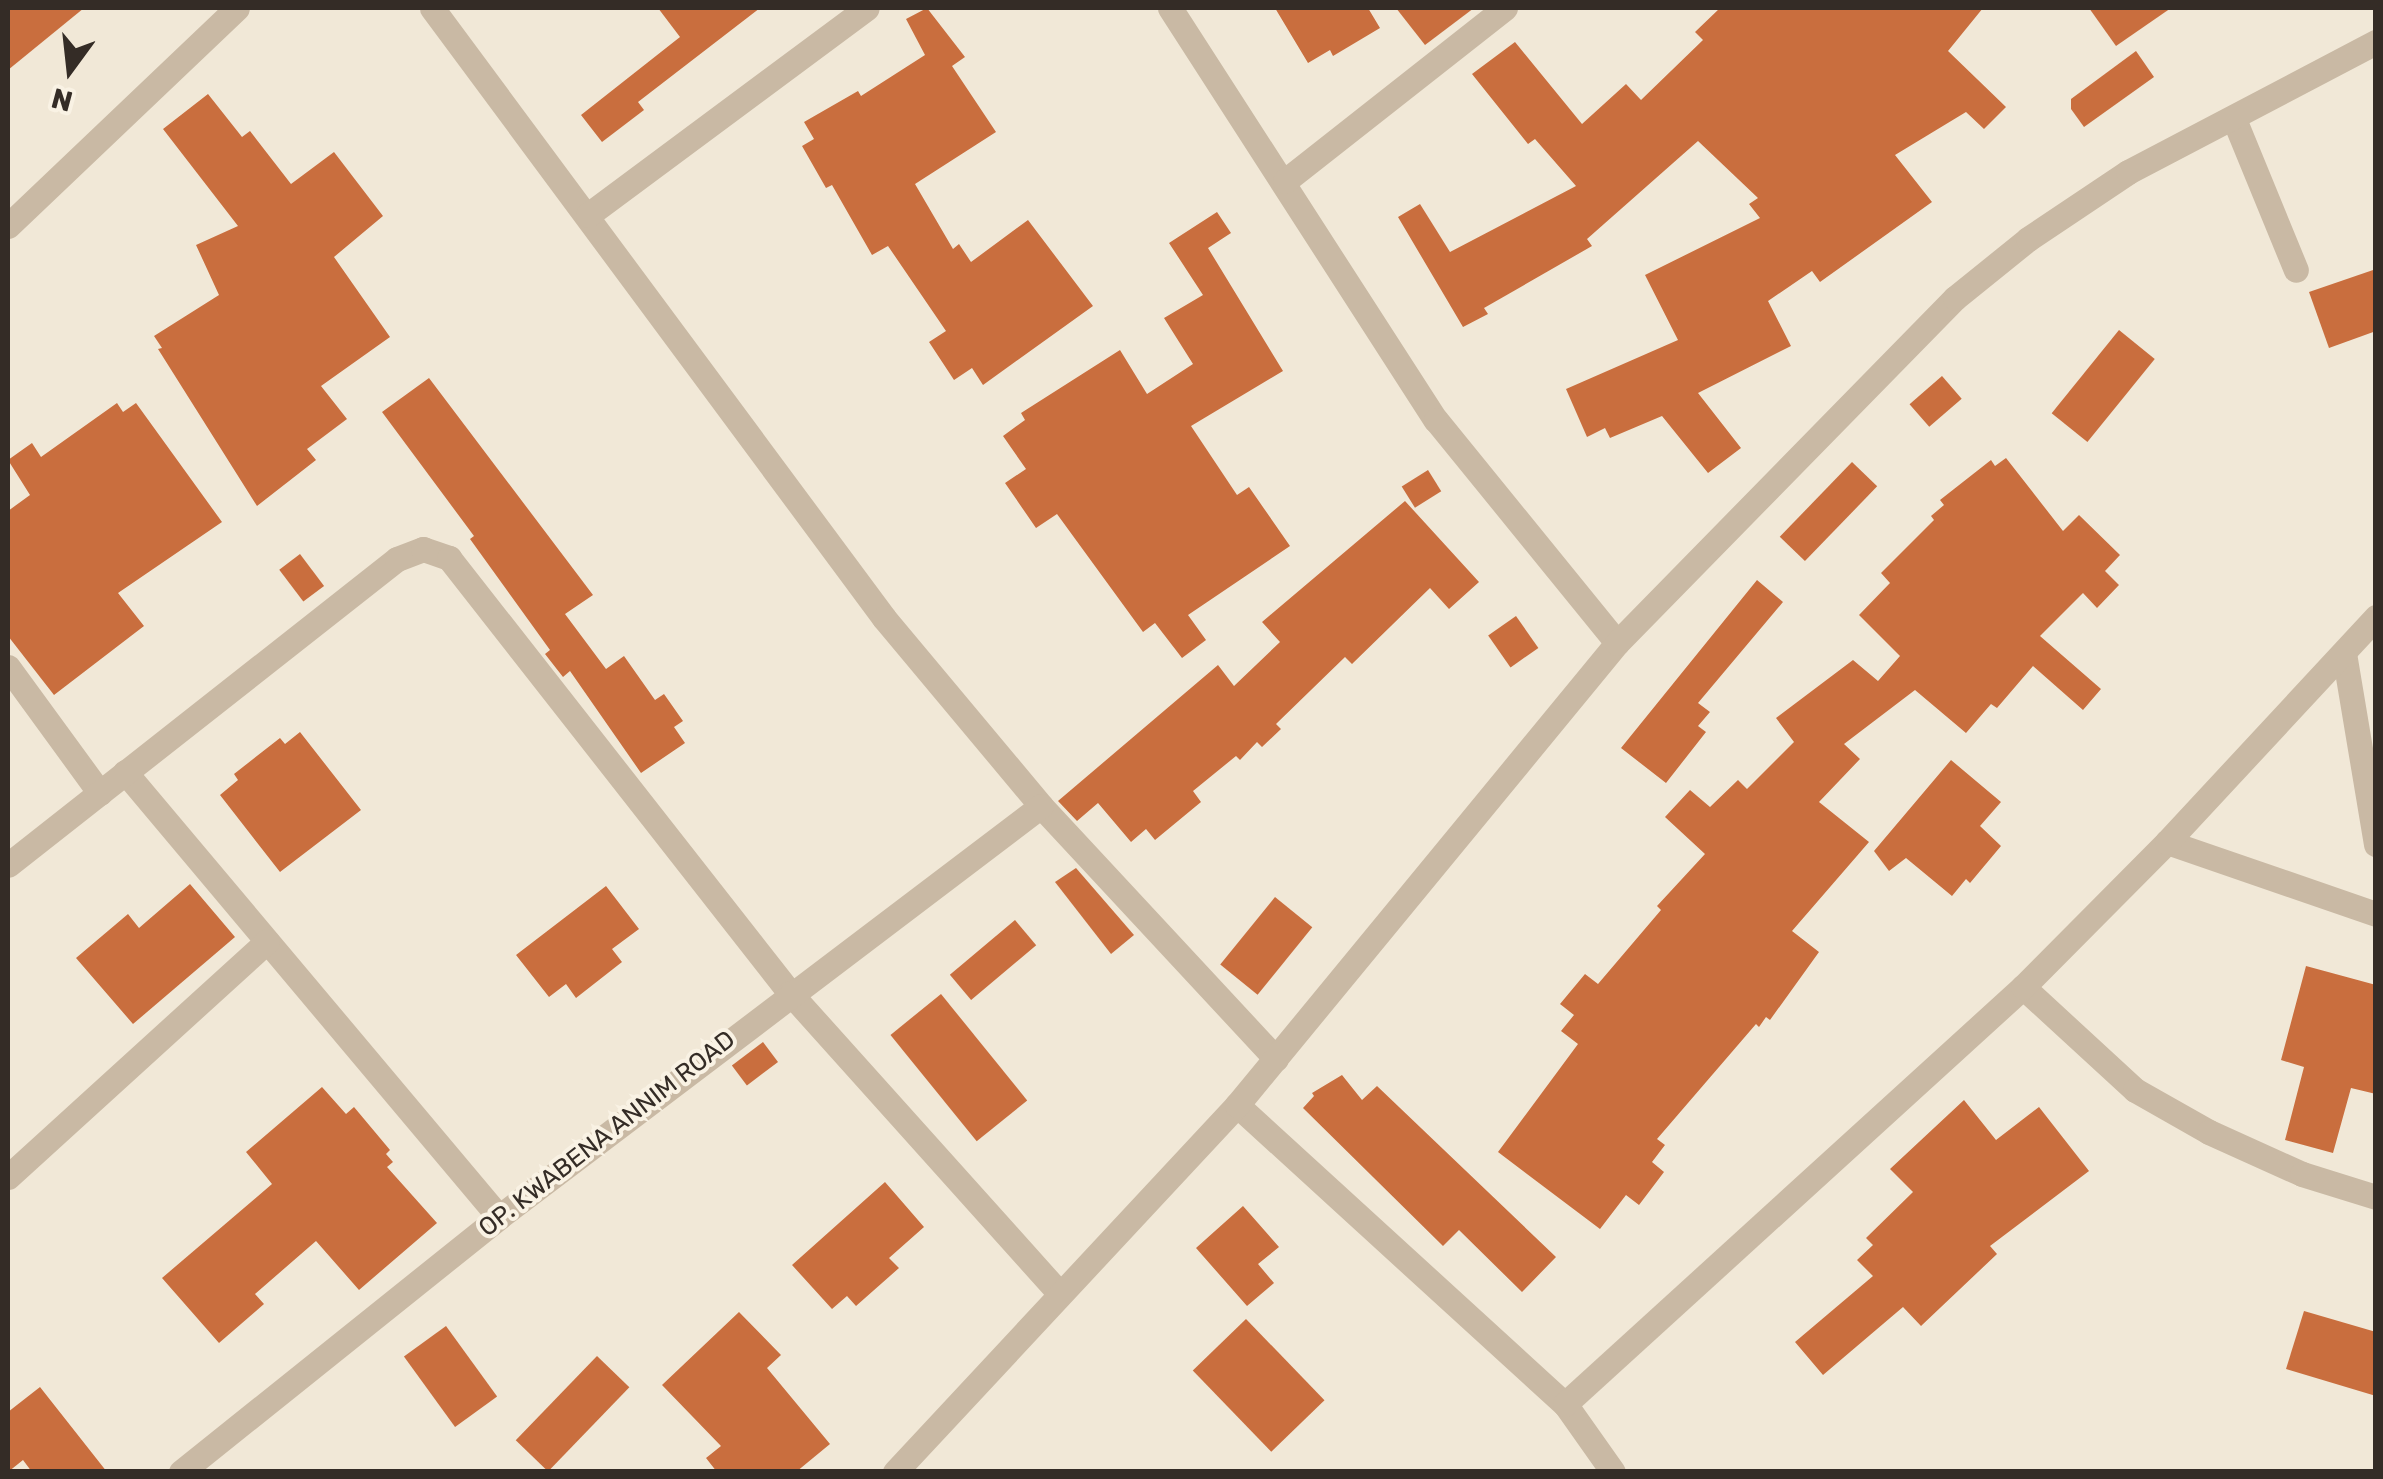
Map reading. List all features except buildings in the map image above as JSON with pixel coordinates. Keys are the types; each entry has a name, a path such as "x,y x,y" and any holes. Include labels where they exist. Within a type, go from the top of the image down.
{"street":[{"path":"8,226 237,8"},
{"path":"432,8 884,618 1041,806 1276,1059"},
{"path":"588,215 867,8"},
{"path":"1170,8 1285,180 1436,420 1617,643"},
{"path":"1285,180 1506,8"},
{"path":"895,1472 1237,1105 1617,643 1955,298 2028,238 2128,172 2376,42"},
{"path":"2234,119 2296,270"},
{"path":"8,866 397,559 424,549 449,558 790,993 1059,1294"},
{"path":"1565,1404 2023,987 2167,842 2376,617"},
{"path":"2344,652 2376,844"},
{"path":"8,667 100,794"},
{"path":"125,772 500,1217"},
{"name":"OP. KWABENA ANNIM ROAD","path":"181,1472 500,1217 1041,806"},
{"path":"2167,842 2376,914"},
{"path":"8,1177 268,941"},
{"path":"2023,987 2135,1090 2209,1132 2302,1174 2376,1197"},
{"path":"1237,1105 1565,1404 1613,1472"}]}
